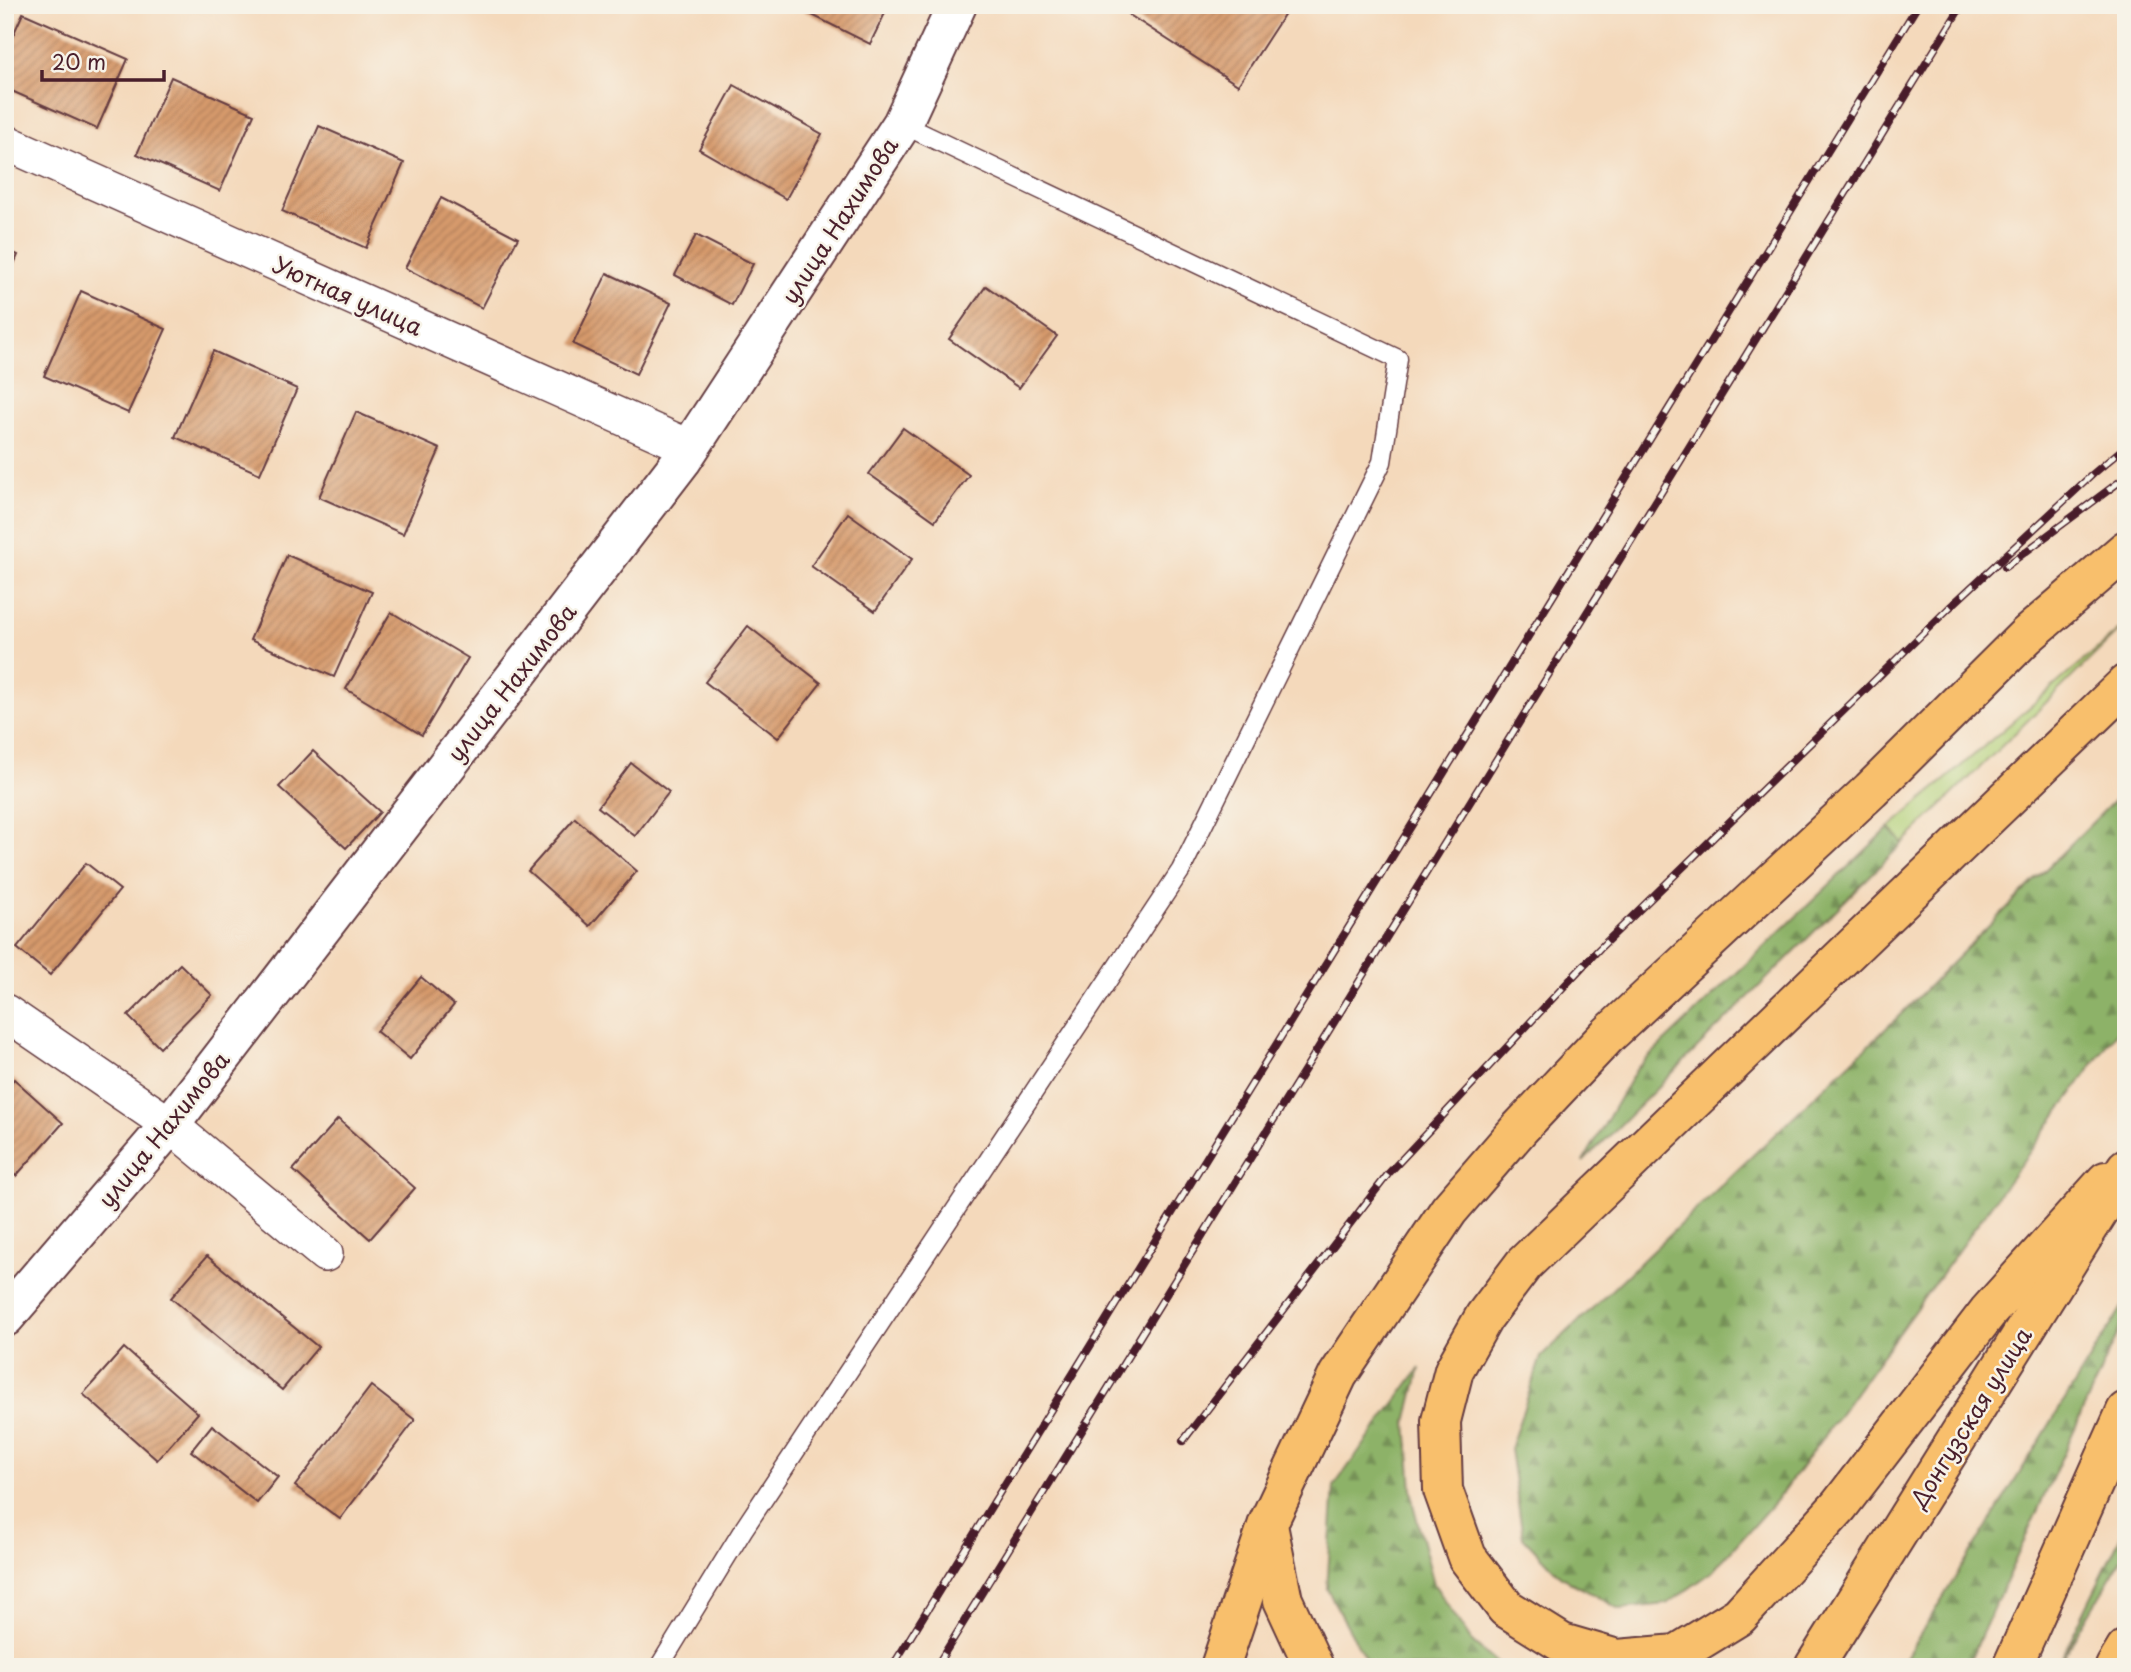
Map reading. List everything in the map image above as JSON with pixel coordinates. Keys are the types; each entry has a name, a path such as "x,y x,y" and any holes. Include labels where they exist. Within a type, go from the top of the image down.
{"main road":[{"path":"1220,1667 1268,1523 1338,1375 1449,1209 1520,1128 1607,1036 1871,790 2026,636 2126,550"},
{"path":"2126,684 1524,1264 1492,1306 1454,1370 1441,1420 1443,1490 1467,1557 1506,1608 1562,1643 1616,1659 1678,1654 1739,1616 1839,1506 1988,1312 2126,1159"},
{"name":"Донгузская улица","path":"1814,1667 2126,1168"},
{"path":"2012,1667 2126,1411"},
{"path":"1268,1523 1283,1600 1314,1667"},
{"path":"2115,1667 2126,1649"}],"street":[{"name":"улица Нахимова","path":"5,1317 170,1125 691,448 901,124 957,5"},
{"name":"Уютная улица","path":"5,142 691,448"},
{"path":"5,1012 170,1125 326,1254"}],"lane":[{"path":"659,1667 743,1530 1181,870 1382,461 1398,359 901,124"}],"green space":[{"path":"2126,624 1903,843 1889,828"},
{"path":"2126,789 2126,1019 1783,1492 1712,1572 1667,1604 1620,1609 1561,1577 1523,1537 1510,1449 1541,1357 1897,1018"},
{"path":"1889,828 1903,843 1583,1162 1637,1068"},
{"path":"2126,1301 2126,1315 1967,1667 1900,1667"},
{"path":"1420,1368 1407,1422 1413,1504 1434,1584 1473,1643 1502,1667 1370,1667 1327,1589 1334,1486"},
{"path":"2126,1526 2126,1551 2057,1667"}],"building":[{"path":"792,5 889,5 870,44"},
{"path":"1114,5 1281,5 1287,10 1238,85"},
{"path":"23,13 128,59 97,129 5,88 5,53"},
{"path":"171,77 254,114 220,191 137,154"},
{"path":"734,85 822,134 786,199 699,149"},
{"path":"319,126 404,163 366,248 282,211"},
{"path":"441,198 518,238 482,308 405,268"},
{"path":"696,235 753,264 732,305 675,275"},
{"path":"5,249 18,255 5,284"},
{"path":"607,273 671,303 636,374 573,344"},
{"path":"986,286 1057,336 1019,388 949,339"},
{"path":"81,291 166,329 128,413 44,376"},
{"path":"213,351 297,389 260,474 175,437"},
{"path":"356,412 440,449 403,534 319,497"},
{"path":"903,428 969,475 935,521 869,474"},
{"path":"848,513 912,559 875,611 811,566"},
{"path":"287,555 372,592 334,677 250,640"},
{"path":"391,612 468,658 422,735 346,689"},
{"path":"748,626 821,683 778,738 705,682"},
{"path":"313,751 380,812 346,848 279,787"},
{"path":"631,763 669,792 635,836 598,807"},
{"path":"575,818 637,871 590,926 528,871"},
{"path":"86,863 120,890 50,975 17,948"},
{"path":"180,964 212,995 160,1048 128,1016"},
{"path":"421,977 454,1005 410,1059 376,1031"},
{"path":"14,1079 63,1123 16,1176 5,1167 5,1089"},
{"path":"338,1119 415,1188 370,1239 293,1170"},
{"path":"207,1256 318,1347 282,1390 171,1298"},
{"path":"124,1348 198,1413 157,1460 83,1394"},
{"path":"371,1386 415,1420 340,1519 295,1486"},
{"path":"212,1425 278,1477 257,1503 191,1451"}],"railway":[{"path":"892,1667 1918,5"},
{"path":"936,1667 1962,5"},
{"path":"1183,1441 1389,1173 1599,949 1949,608 2126,446"},
{"path":"2005,567 2126,477"}]}
